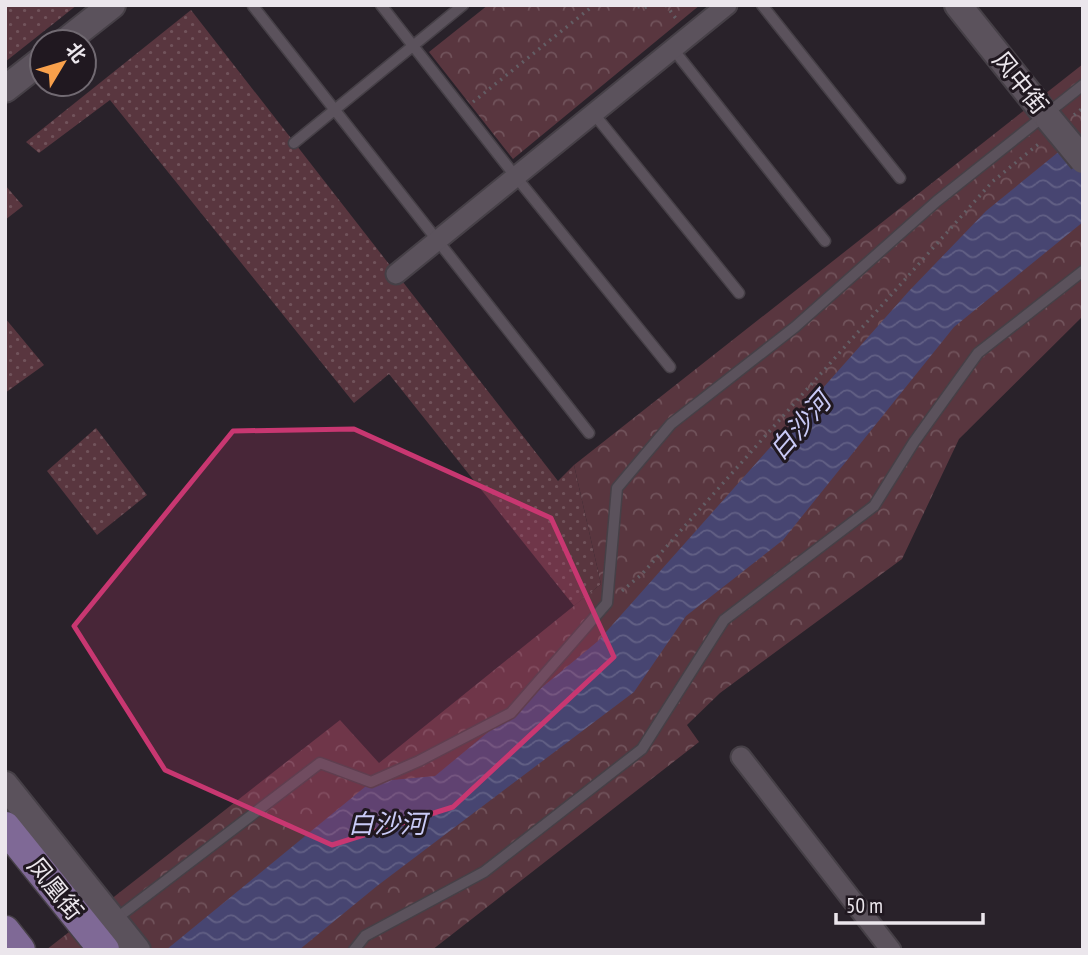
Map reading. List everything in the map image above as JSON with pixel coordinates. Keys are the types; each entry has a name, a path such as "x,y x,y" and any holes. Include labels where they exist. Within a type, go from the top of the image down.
{"main road":[{"name":"凤凰街","path":"5,827 110,939"},
{"path":"5,931 20,950"}],"street":[{"path":"82,28 111,5"},
{"path":"397,274 727,5"},
{"name":"风中街","path":"958,5 1083,160"},
{"path":"5,89 28,71"},
{"path":"740,757 891,950"},
{"path":"5,785 110,939"}],"lane":[{"path":"381,5 670,367"},
{"path":"294,143 463,5"},
{"path":"762,5 900,178"},
{"path":"253,6 589,433"},
{"path":"673,49 825,241"},
{"path":"110,939 320,763 371,782 419,761 511,713 607,603 617,488 671,424 795,327 937,201 1052,122 1083,85"},
{"path":"594,114 739,293"},
{"path":"354,950 365,936 484,872 642,749 724,620 874,506 914,442 978,353 1083,271"}],"path":[{"path":"470,104 594,5"},
{"path":"631,5 644,8 650,5"},
{"path":"607,603 642,574 992,182 1052,122 1083,108"}],"highlighted area":[{"path":"354,429 551,518 614,657 453,807 332,845 165,770 74,626 233,431"}],"green space":[{"path":"5,5 77,5 48,28 28,28 28,44 5,62"},
{"path":"488,5 700,5 513,159 429,52"},
{"path":"191,10 558,481 574,465 601,584 574,606 389,374 354,403 110,100 39,153 26,142 81,98 98,98 98,84"},
{"path":"1083,64 1083,316 959,439 902,559 720,693 687,725 699,742 432,950 46,950 340,720 379,763 601,584 574,465"},
{"path":"5,185 23,206 5,220"},
{"path":"5,318 44,365 5,393"},
{"path":"96,428 147,495 97,535 47,471"}],"water":[{"name":"白沙河","path":"1083,132 1083,222 954,327 783,540 686,616 634,692 377,886 299,950 166,950 371,782 435,776 598,641 909,291 986,211"}]}
